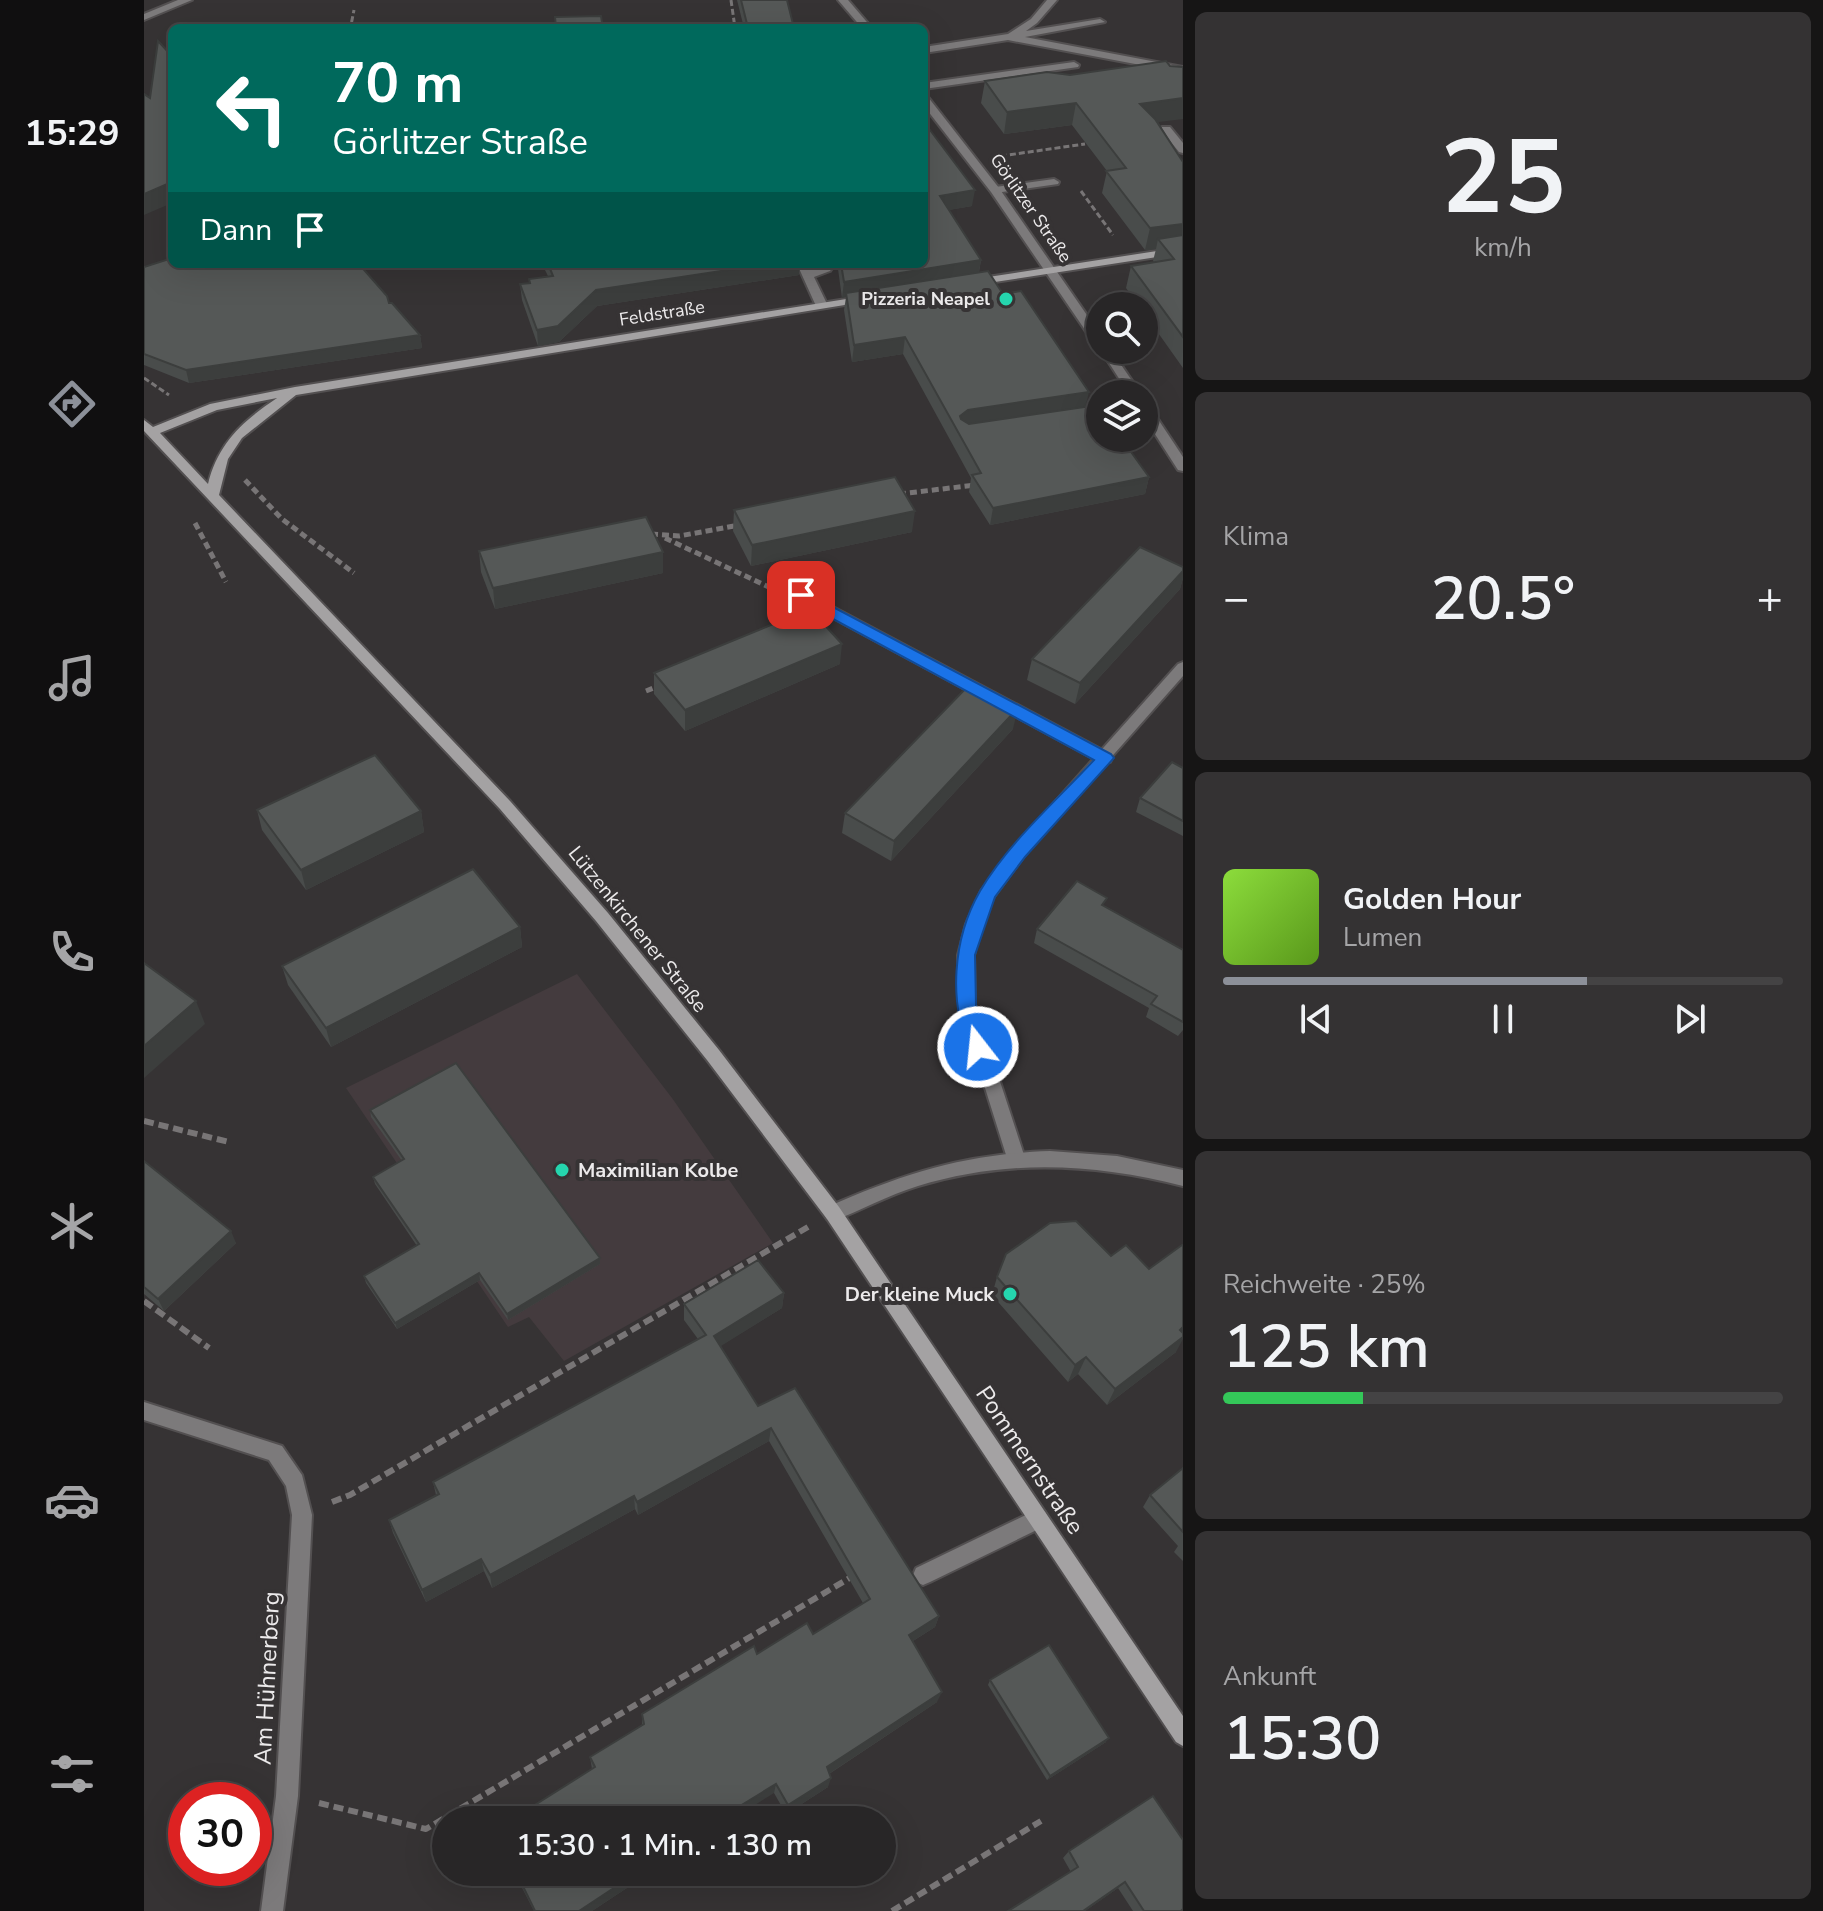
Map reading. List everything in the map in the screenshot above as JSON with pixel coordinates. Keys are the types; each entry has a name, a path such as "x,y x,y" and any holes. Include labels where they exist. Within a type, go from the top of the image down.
{"main road":[{"path":"959,285 1183,250"},
{"name":"Feldstraße","path":"146,431 214,407 295,391 883,296"},
{"path":"212,496 219,461 234,438 248,424 295,391"},
{"name":"Lützenkirchener Straße","path":"146,431 212,496 505,805 612,929 833,1213"},
{"name":"Pommernstraße","path":"833,1213 1183,1735"}],"street":[{"path":"144,17 187,0"},
{"path":"843,0 864,24"},
{"path":"1010,37 1034,21 1050,1"},
{"path":"928,49 1100,22"},
{"path":"1010,37 1183,70"},
{"path":"928,85 1074,65"},
{"name":"Görlitzer Straße","path":"928,104 995,190 1086,323"},
{"path":"1166,129 1183,150"},
{"path":"995,190 1054,182"},
{"path":"822,306 805,269 827,268"},
{"path":"1158,429 1183,467"},
{"path":"801,595 1105,758"},
{"path":"1016,1158 967,1005 966,955 987,895 1019,852 1183,667"},
{"path":"833,1213 916,1178 1016,1158 1097,1159 1183,1178"},
{"name":"Am Hühnerberg","path":"144,1411 275,1453 295,1482 302,1515 287,1796 272,1911"},
{"path":"923,1575 1038,1519"}],"path":[{"path":"731,0 734,24"},
{"path":"351,24 354,10"},
{"path":"972,160 1085,144"},
{"path":"1049,149 1058,162"},
{"path":"1077,186 1131,258"},
{"path":"234,438 251,446 244,461 245,479 256,495 291,529 329,552 354,573"},
{"path":"896,495 977,485"},
{"path":"190,515 226,582"},
{"path":"644,533 679,536 741,524"},
{"path":"661,536 795,600 801,595"},
{"path":"646,691 675,679"},
{"path":"144,1120 229,1142"},
{"path":"302,1515 350,1495 833,1213"},
{"path":"144,1301 209,1348"},
{"path":"287,1796 426,1829 863,1570"},
{"path":"892,1911 1041,1821"}],"shaded area":[{"name":"Maximilian Kolbe","path":"577,974 672,1098 773,1243 564,1361 529,1317 508,1327 346,1088"}],"building":[{"path":"741,0 787,0 793,24 747,24"},
{"path":"601,16 602,24 556,24 555,17"},
{"path":"158,41 168,52 168,184 144,194 144,94 150,98"},
{"path":"1166,61 1170,66 1183,67 1183,98 1140,104 1155,119 1183,162 1183,224 1150,228 1106,171 1126,168 1076,103 1007,112 985,81 1047,72 1070,75"},
{"path":"928,127 975,190 940,196 981,260 844,282 842,268 928,268"},
{"path":"1183,235 1183,337 1158,303 1158,292 1150,292 1131,266 1174,259 1158,239"},
{"path":"168,259 168,268 362,268 387,296 389,303 420,335 186,370 144,354 144,267"},
{"path":"550,268 742,268 596,290 558,326 537,330 520,284 530,283 529,279 553,276"},
{"path":"988,271 1003,294 1021,291 1086,388 1086,392 968,410 960,416 961,419 969,424 1086,407 1086,452 1131,452 1149,477 993,508 972,475 981,473 905,337 854,345 846,293"},
{"path":"895,477 915,511 752,545 734,510"},
{"path":"646,517 663,552 493,588 479,551"},
{"path":"1140,547 1183,567 1183,571 1080,683 1032,659"},
{"path":"810,609 842,644 685,710 654,673"},
{"path":"970,684 1018,708 894,841 845,813"},
{"path":"375,755 421,811 301,870 257,810"},
{"path":"1172,762 1183,768 1183,821 1140,798"},
{"path":"473,869 520,927 326,1028 282,966"},
{"path":"1077,881 1107,898 1102,905 1183,950 1183,1022 1151,1004 1157,996 1037,929"},
{"path":"144,963 196,1001 144,1046"},
{"path":"456,1063 600,1258 507,1314 479,1273 395,1323 364,1276 419,1244 373,1177 404,1159 370,1110"},
{"path":"144,1161 231,1231 158,1299 144,1287"},
{"path":"1076,1221 1111,1256 1126,1245 1149,1269 1183,1246 1183,1327 1180,1330 1183,1337 1115,1389 1086,1357 1075,1365 997,1277 1006,1254 1050,1223"},
{"path":"758,1260 784,1293 714,1336 758,1406 795,1388 939,1616 909,1635 942,1692 827,1767 831,1778 788,1805 776,1784 740,1806 533,1806 595,1767 590,1757 644,1724 642,1714 754,1646 757,1654 807,1623 813,1634 870,1599 771,1428 637,1502 634,1496 490,1575 481,1559 422,1590 389,1520 439,1494 433,1482 706,1335 684,1304"},
{"path":"1183,1468 1183,1532 1150,1495"},
{"path":"1049,1645 1109,1738 1050,1776 990,1680"},
{"path":"1153,1796 1183,1840 1181,1911 1144,1911 1125,1882 1083,1911 1008,1911 1078,1867 1069,1851"},
{"path":"523,1886 617,1886 579,1911 535,1911"}],"place":[{"name":"Pizzeria Neapel","path":"1006,299"},
{"name":"Maximilian Kolbe","path":"562,1170"},
{"name":"Der kleine Muck","path":"1010,1294"}],"route":[{"path":"801,595 1105,758 1019,852 987,895 974,924 966,955 967,1005 978,1047"}]}
